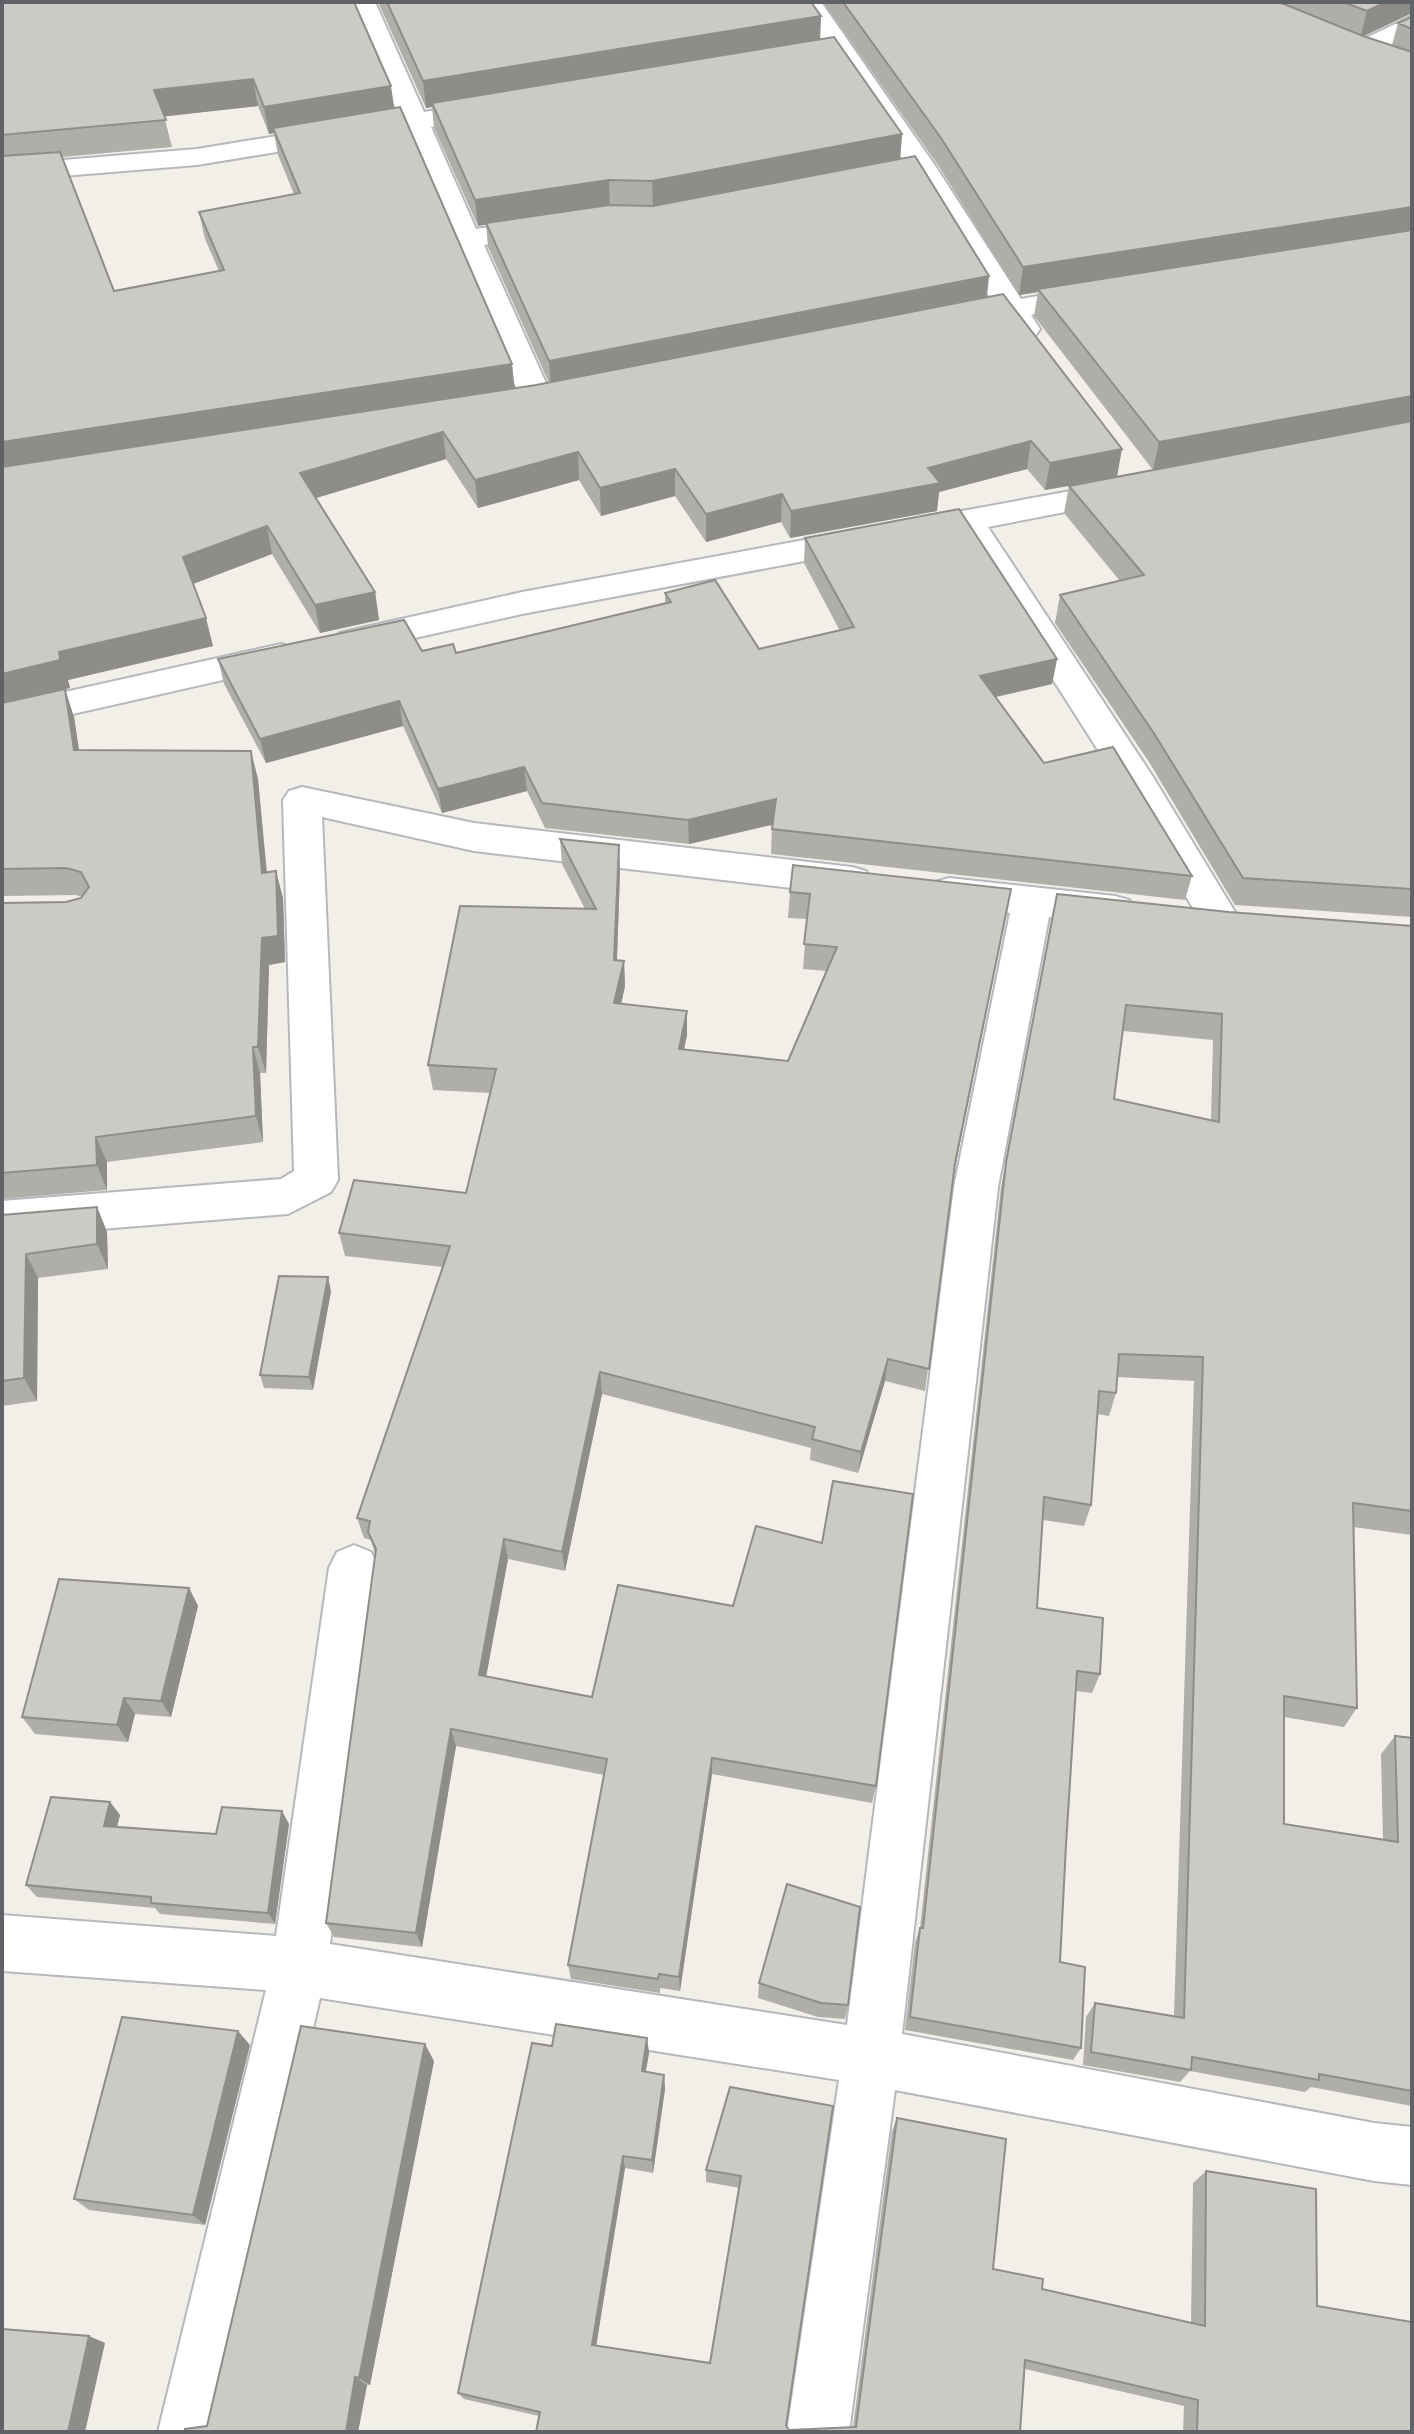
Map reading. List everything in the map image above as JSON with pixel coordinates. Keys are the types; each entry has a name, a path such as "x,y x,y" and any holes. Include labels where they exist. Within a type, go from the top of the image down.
{"street":[{"path":"362,2 466,239 523,404 569,395"},
{"path":"808,2 922,167 1009,308 1045,356"},
{"path":"1358,52 1410,29 1412,21 1396,2"},
{"path":"811,55 842,50"},
{"path":"2,173 197,157 520,104"},
{"path":"892,173 922,167"},
{"path":"466,239 567,225"},
{"path":"933,323 1118,291"},
{"path":"2,718 522,603 968,521 1144,478"},
{"path":"2,1219 288,1196 316,1180 302,800 474,837 1236,923 1140,786 968,521"},
{"path":"818,2432 871,2057 976,1187 1032,901"},
{"path":"189,2432 299,1967 354,1568"},
{"path":"2,1943 241,1959 299,1967 871,2057 1374,2152 1412,2156"}],"building":[{"path":"2,2 354,2 391,86 264,107 253,79 154,90 166,120 2,135"},
{"path":"387,2 811,2 821,16 423,81"},
{"path":"843,2 1279,2 1412,52 1412,207 1023,267 941,138"},
{"path":"1343,2 1386,2 1367,11"},
{"path":"1412,17 1412,29 1398,23"},
{"path":"834,37 902,134 652,181 609,180 475,200 432,103"},
{"path":"400,107 512,364 2,442 2,156 60,152 114,291 224,270 199,212 300,193 273,128"},
{"path":"915,156 989,276 549,361 486,223 609,205 653,206"},
{"path":"1412,230 1412,396 1159,442 1038,289"},
{"path":"1003,294 1122,449 1050,463 1031,441 928,468 940,483 791,511 782,494 706,514 675,469 600,488 578,452 475,480 443,432 300,473 375,592 315,605 267,526 183,557 206,618 59,652 60,660 2,674 2,467 536,385"},
{"path":"1412,421 1412,889 1243,878 1155,735 1060,595 1144,575 1069,486"},
{"path":"959,509 1057,659 980,676 1044,763 1113,747 1192,876 772,829 776,799 688,820 542,803 524,767 438,789 399,701 260,739 218,659 404,620 422,651 453,644 456,653 671,602 665,593 715,580 759,649 854,627 805,538"},
{"path":"65,689 74,750 251,751 262,873 276,871 278,936 262,938 258,1047 253,1047 256,1116 96,1137 97,1165 2,1173 2,903 66,902 81,898 89,887 81,872 66,868 2,869 2,703"},
{"path":"560,839 619,845 614,960 624,961 614,1003 687,1011 679,1049 788,1061 837,947 804,944 810,894 790,892 793,865 1011,889 955,1163 929,1369 888,1359 861,1452 812,1439 815,1427 600,1372 562,1552 504,1539 479,1675 592,1697 618,1585 733,1606 756,1526 822,1543 833,1481 913,1494 876,1786 712,1758 679,1977 659,1974 658,1979 568,1965 607,1759 451,1729 416,1933 326,1923 376,1549 368,1532 370,1521 357,1518 450,1246 339,1233 354,1180 466,1193 496,1069 428,1065 460,906 596,909"},
{"path":"1057,894 1229,912 1412,926 1412,1511 1353,1503 1357,1708 1284,1696 1284,1824 1398,1842 1395,1736 1412,1738 1412,2091 1319,2074 1319,2080 1192,2057 1191,2070 1091,2052 1095,2003 1184,2018 1203,1357 1119,1354 1116,1393 1099,1391 1091,1505 1044,1497 1037,1608 1103,1618 1100,1674 1077,1671 1060,1962 1085,1967 1081,2048 910,2017 920,1928 923,1928 1006,1162","holes":["1126,1005 1222,1014 1219,1122 1114,1099"]},
{"path":"97,1207 97,1244 26,1254 24,1378 2,1381 2,1215"},
{"path":"279,1276 328,1277 309,1377 260,1375"},
{"path":"59,1579 189,1588 161,1701 124,1698 117,1725 22,1717"},
{"path":"51,1797 110,1802 104,1826 216,1834 222,1807 282,1811 268,1913 151,1903 151,1897 26,1885"},
{"path":"787,1884 860,1907 848,2005 821,2003 759,1983"},
{"path":"122,2017 238,2031 193,2215 74,2199"},
{"path":"556,2024 647,2038 642,2071 664,2075 652,2160 623,2156 592,2345 710,2363 741,2176 706,2170 730,2087 833,2106 786,2426 789,2430 856,2427 897,2118 1006,2139 993,2269 1043,2279 1042,2289 1205,2326 1206,2171 1316,2189 1317,2306 1412,2322 1412,2432 1197,2432 1198,2400 1025,2360 1020,2432 536,2432 540,2412 458,2393 532,2043 552,2046"},
{"path":"301,2026 425,2044 346,2432 184,2432 185,2429 207,2426"},
{"path":"2,2329 89,2336 68,2432 2,2432"}]}
